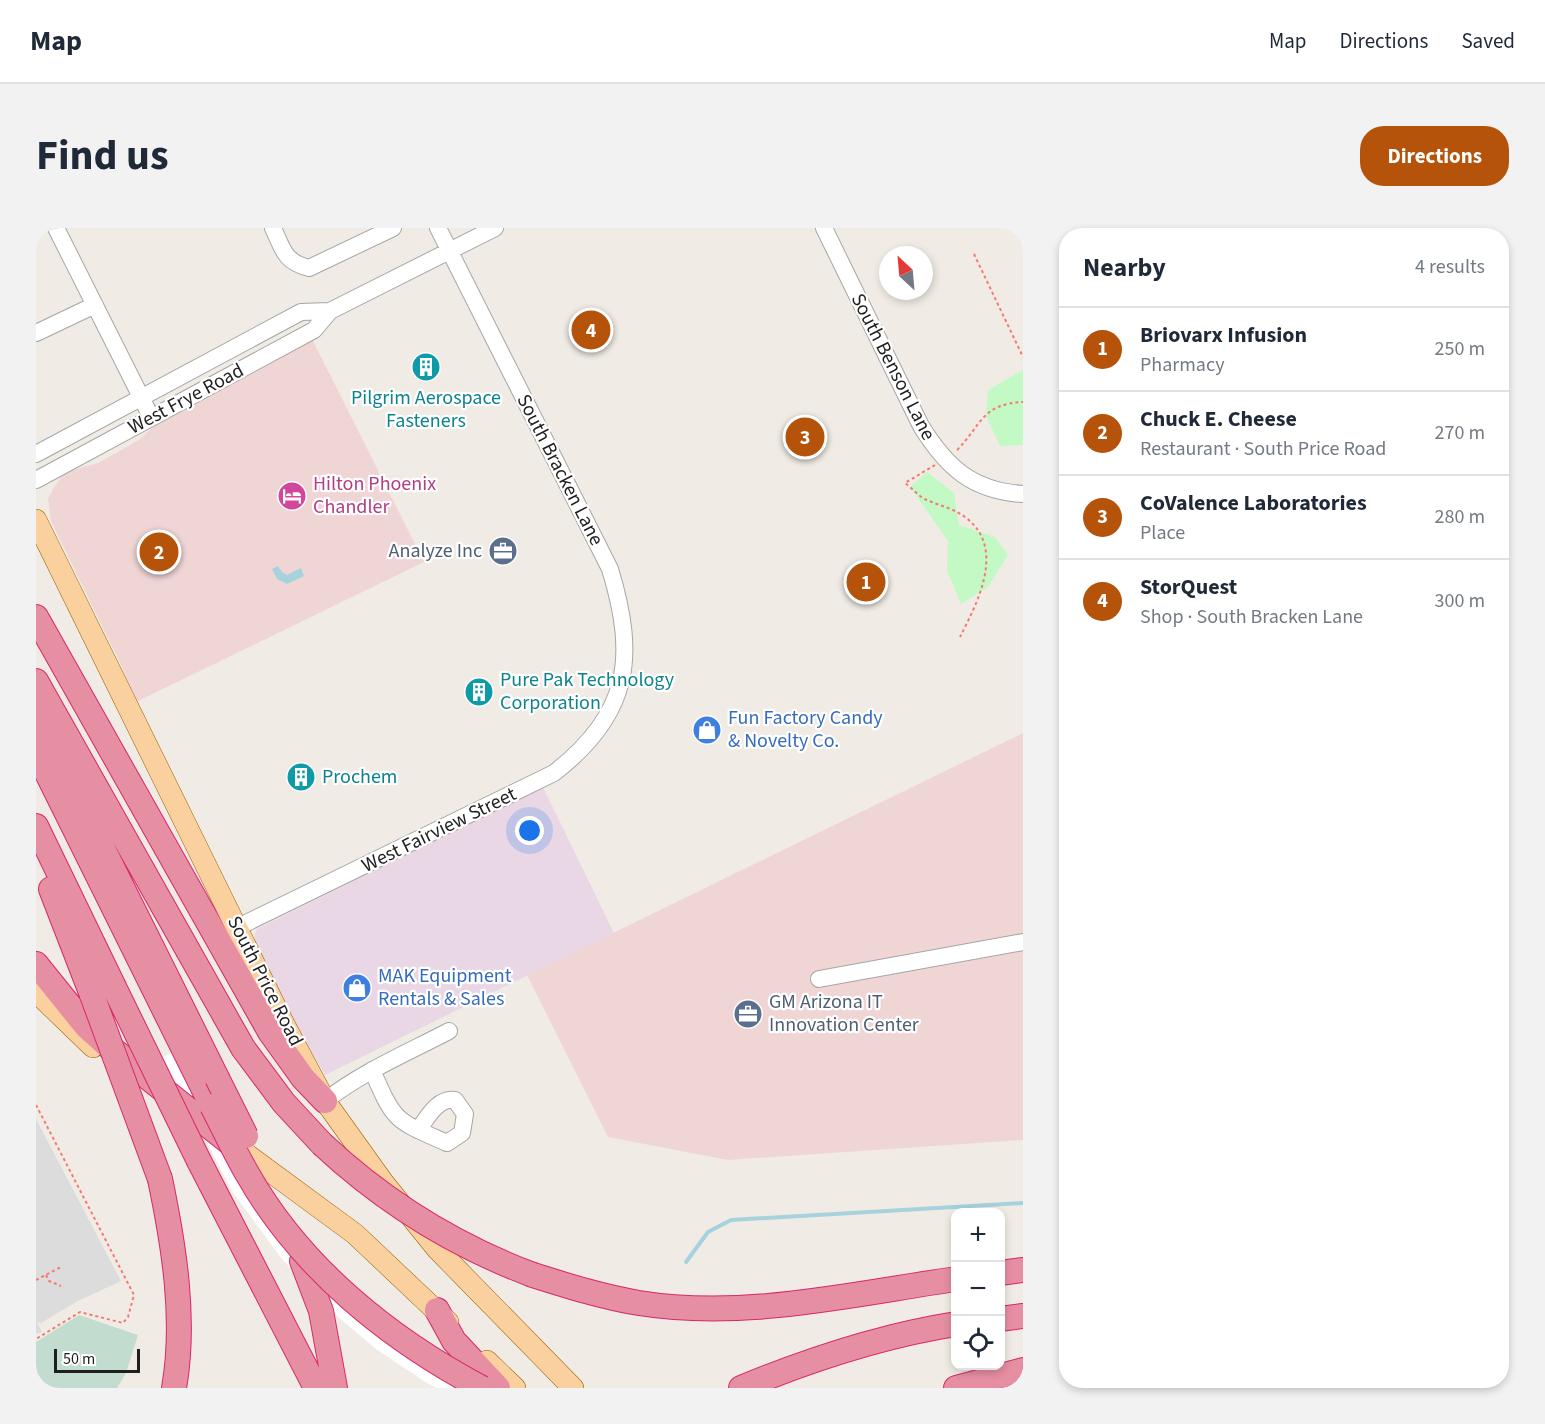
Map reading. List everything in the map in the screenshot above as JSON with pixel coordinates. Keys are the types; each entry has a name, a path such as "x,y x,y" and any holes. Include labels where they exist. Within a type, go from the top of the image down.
{"highway":[{"path":"36,618 270,1032 303,1078 325,1101"},
{"path":"36,681 243,1048 284,1103 322,1144 354,1174 401,1210 461,1245 533,1275 584,1291 639,1303 714,1308 796,1302 951,1280"},
{"path":"36,714 271,1188 321,1311 335,1388"},
{"path":"36,752 242,1186 296,1259 381,1339 457,1388"},
{"path":"36,780 206,1108 248,1176 312,1260 387,1330 429,1358 497,1388"},
{"path":"36,826 102,990 160,1179 176,1283 178,1343 174,1388"},
{"path":"36,850 102,990 199,1161 316,1388"},
{"path":"36,964 86,1026 107,1046 229,1142"},
{"path":"1005,1272 1023,1270"},
{"path":"437,1310 454,1341 497,1388"},
{"path":"1005,1318 1023,1316"},
{"path":"741,1388 830,1353 885,1337 951,1325"},
{"path":"956,1388 1023,1370"}],"main road":[{"name":"South Price Road","path":"36,520 325,1101 383,1182 437,1249 573,1388"},
{"path":"36,992 106,1059 229,1142 337,1219 437,1310"}],"street":[{"path":"56,228 152,417"},
{"path":"273,228 287,258 294,264 309,268 393,228"},
{"name":"South Bracken Lane","path":"438,228 610,569 623,611 625,654 616,702"},
{"name":"West Frye Road","path":"36,480 314,330 330,311 495,228"},
{"name":"South Benson Lane","path":"824,228 921,426 945,460 958,472 984,488 1023,494"},
{"path":"36,333 95,305"},
{"name":"West Frye Road","path":"36,454 301,312 330,311"},
{"name":"West Fairview Street","path":"238,927 554,773 581,752 616,702"},
{"path":"819,980 1023,942"},
{"path":"325,1101 372,1070 449,1031"},
{"path":"372,1070 387,1105 397,1119 418,1130"}],"path":[{"path":"974,254 1023,357"},
{"path":"960,637 983,589 987,570 986,552 978,532 967,518 943,504 925,500 905,483 945,460 963,444 972,428 996,406 1023,402"},
{"path":"36,1105 134,1295 128,1317 123,1323 80,1312 36,1339"},
{"path":"36,1280 62,1267"},
{"path":"46,1275 49,1281 61,1286"}],"shaded area":[{"path":"312,339 424,562 136,702 121,665 51,521 48,499 61,477 70,471 98,463 139,440 156,424"},
{"path":"1023,733 1023,1140 728,1160 608,1137 527,975"},
{"path":"543,787 614,933 325,1075 275,987 253,941 257,929"},
{"path":"36,1119 121,1281 76,1302 41,1323 37,1322 42,1332 36,1334"}],"green space":[{"path":"1023,370 1023,445 1000,446 986,416 988,390"},
{"path":"927,472 954,493 959,525 995,537 1008,555 988,587 961,604 947,571 948,541 910,487"},
{"path":"79,1315 138,1335 126,1373 117,1388 36,1388 36,1342"}],"water":[{"path":"278,566 287,575 301,568 304,576 287,584 277,579 272,569"}],"pier":[{"path":"191,1044 240,1139 283,1210 318,1252 359,1293 424,1343 504,1388 437,1388 427,1383 376,1349 338,1317 282,1259 232,1191 163,1057"}],"waterway":[{"path":"686,1262 708,1232 731,1220 1023,1203"}],"place":[{"name":"StorQuest","path":"591,330"},
{"name":"Pilgrim Aerospace Fasteners","path":"426,367"},
{"name":"CoValence Laboratories","path":"805,437"},
{"name":"Hilton Phoenix Chandler","path":"292,496"},
{"name":"Analyze Inc","path":"503,551"},
{"name":"Chuck E. Cheese","path":"159,552"},
{"name":"Briovarx Infusion","path":"866,582"},
{"name":"Pure Pak Technology Corporation","path":"479,692"},
{"name":"Fun Factory Candy & Novelty Co.","path":"707,730"},
{"name":"Prochem","path":"301,777"},
{"name":"MAK Equipment Rentals & Sales","path":"357,988"},
{"name":"GM Arizona IT Innovation Center","path":"748,1014"}]}
